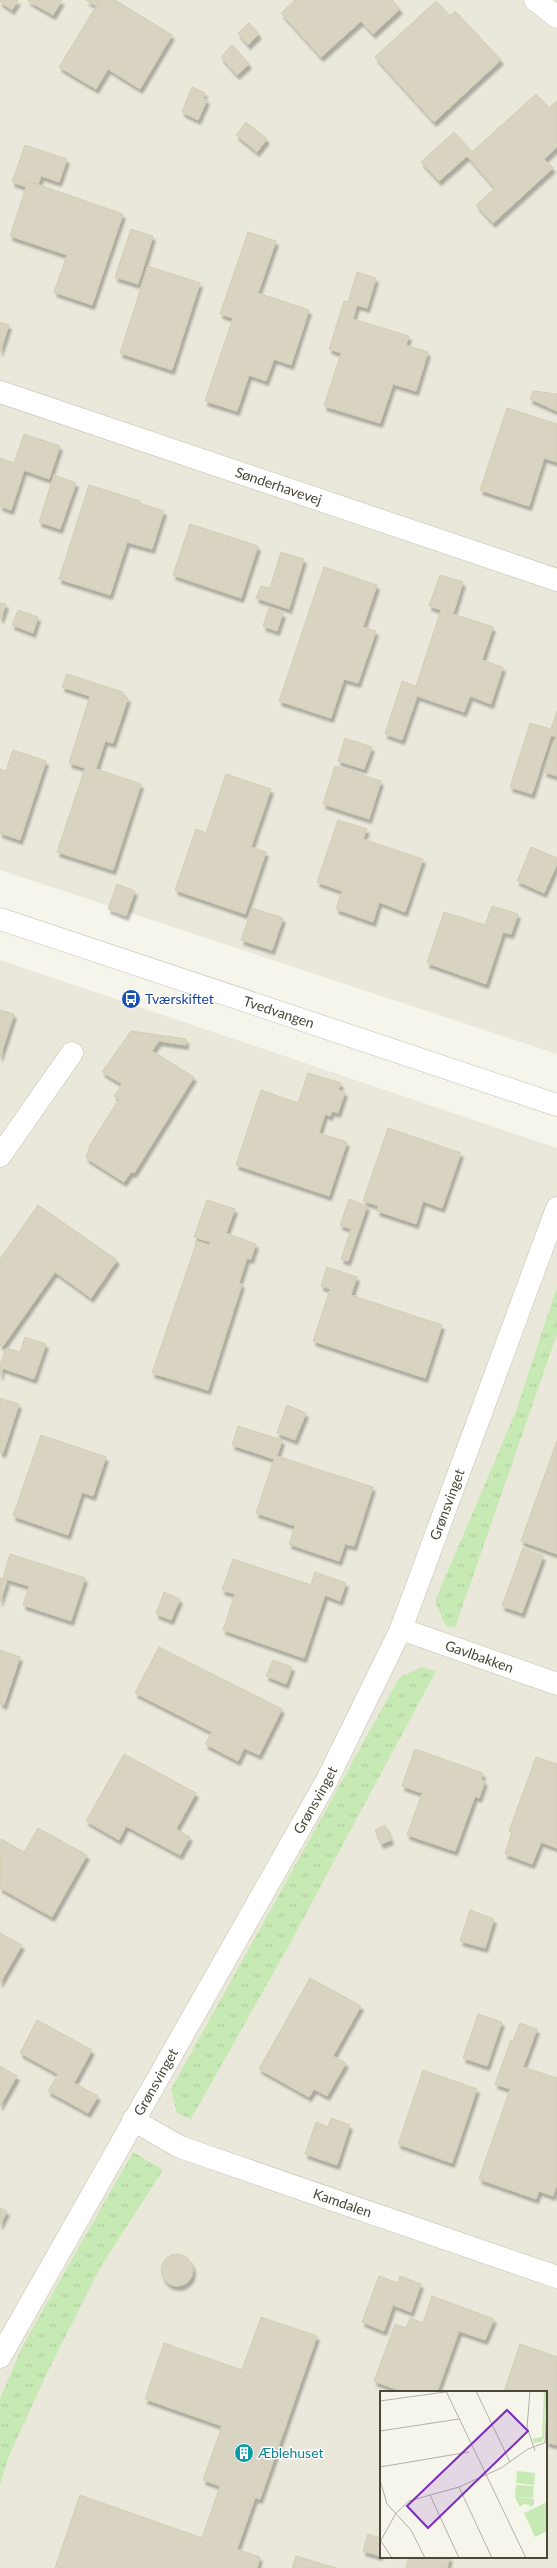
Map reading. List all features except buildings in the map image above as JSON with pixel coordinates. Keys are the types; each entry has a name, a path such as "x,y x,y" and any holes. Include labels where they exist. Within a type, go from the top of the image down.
{"street":[{"path":"534,0 557,17"},
{"name":"Sønderhavevej","path":"0,392 557,580"},
{"name":"Tvedvangen","path":"0,919 557,1105"},
{"path":"0,1156 72,1053"},
{"name":"Grønsvinget","path":"0,2358 133,2120 326,1782 401,1629 557,1208"},
{"name":"Gavlbakken","path":"401,1629 557,1684"},
{"name":"Kamdalen","path":"133,2120 180,2147 557,2276"}],"shaded area":[{"path":"0,0 557,0 557,1054 0,870"},
{"path":"0,960 557,1148 557,2568 0,2568"}],"green space":[{"path":"557,1287 557,1334 455,1628 446,1626 435,1601 516,1411"},
{"path":"421,1667 436,1671 288,1947 191,2119 177,2113 171,2089 399,1678"},
{"path":"133,2152 163,2170 100,2268 50,2367 8,2458 0,2485 0,2399 22,2347"}],"place":[{"name":"Tværskiftet","path":"131,999"},
{"name":"Æblehuset","path":"244,2453"}]}
